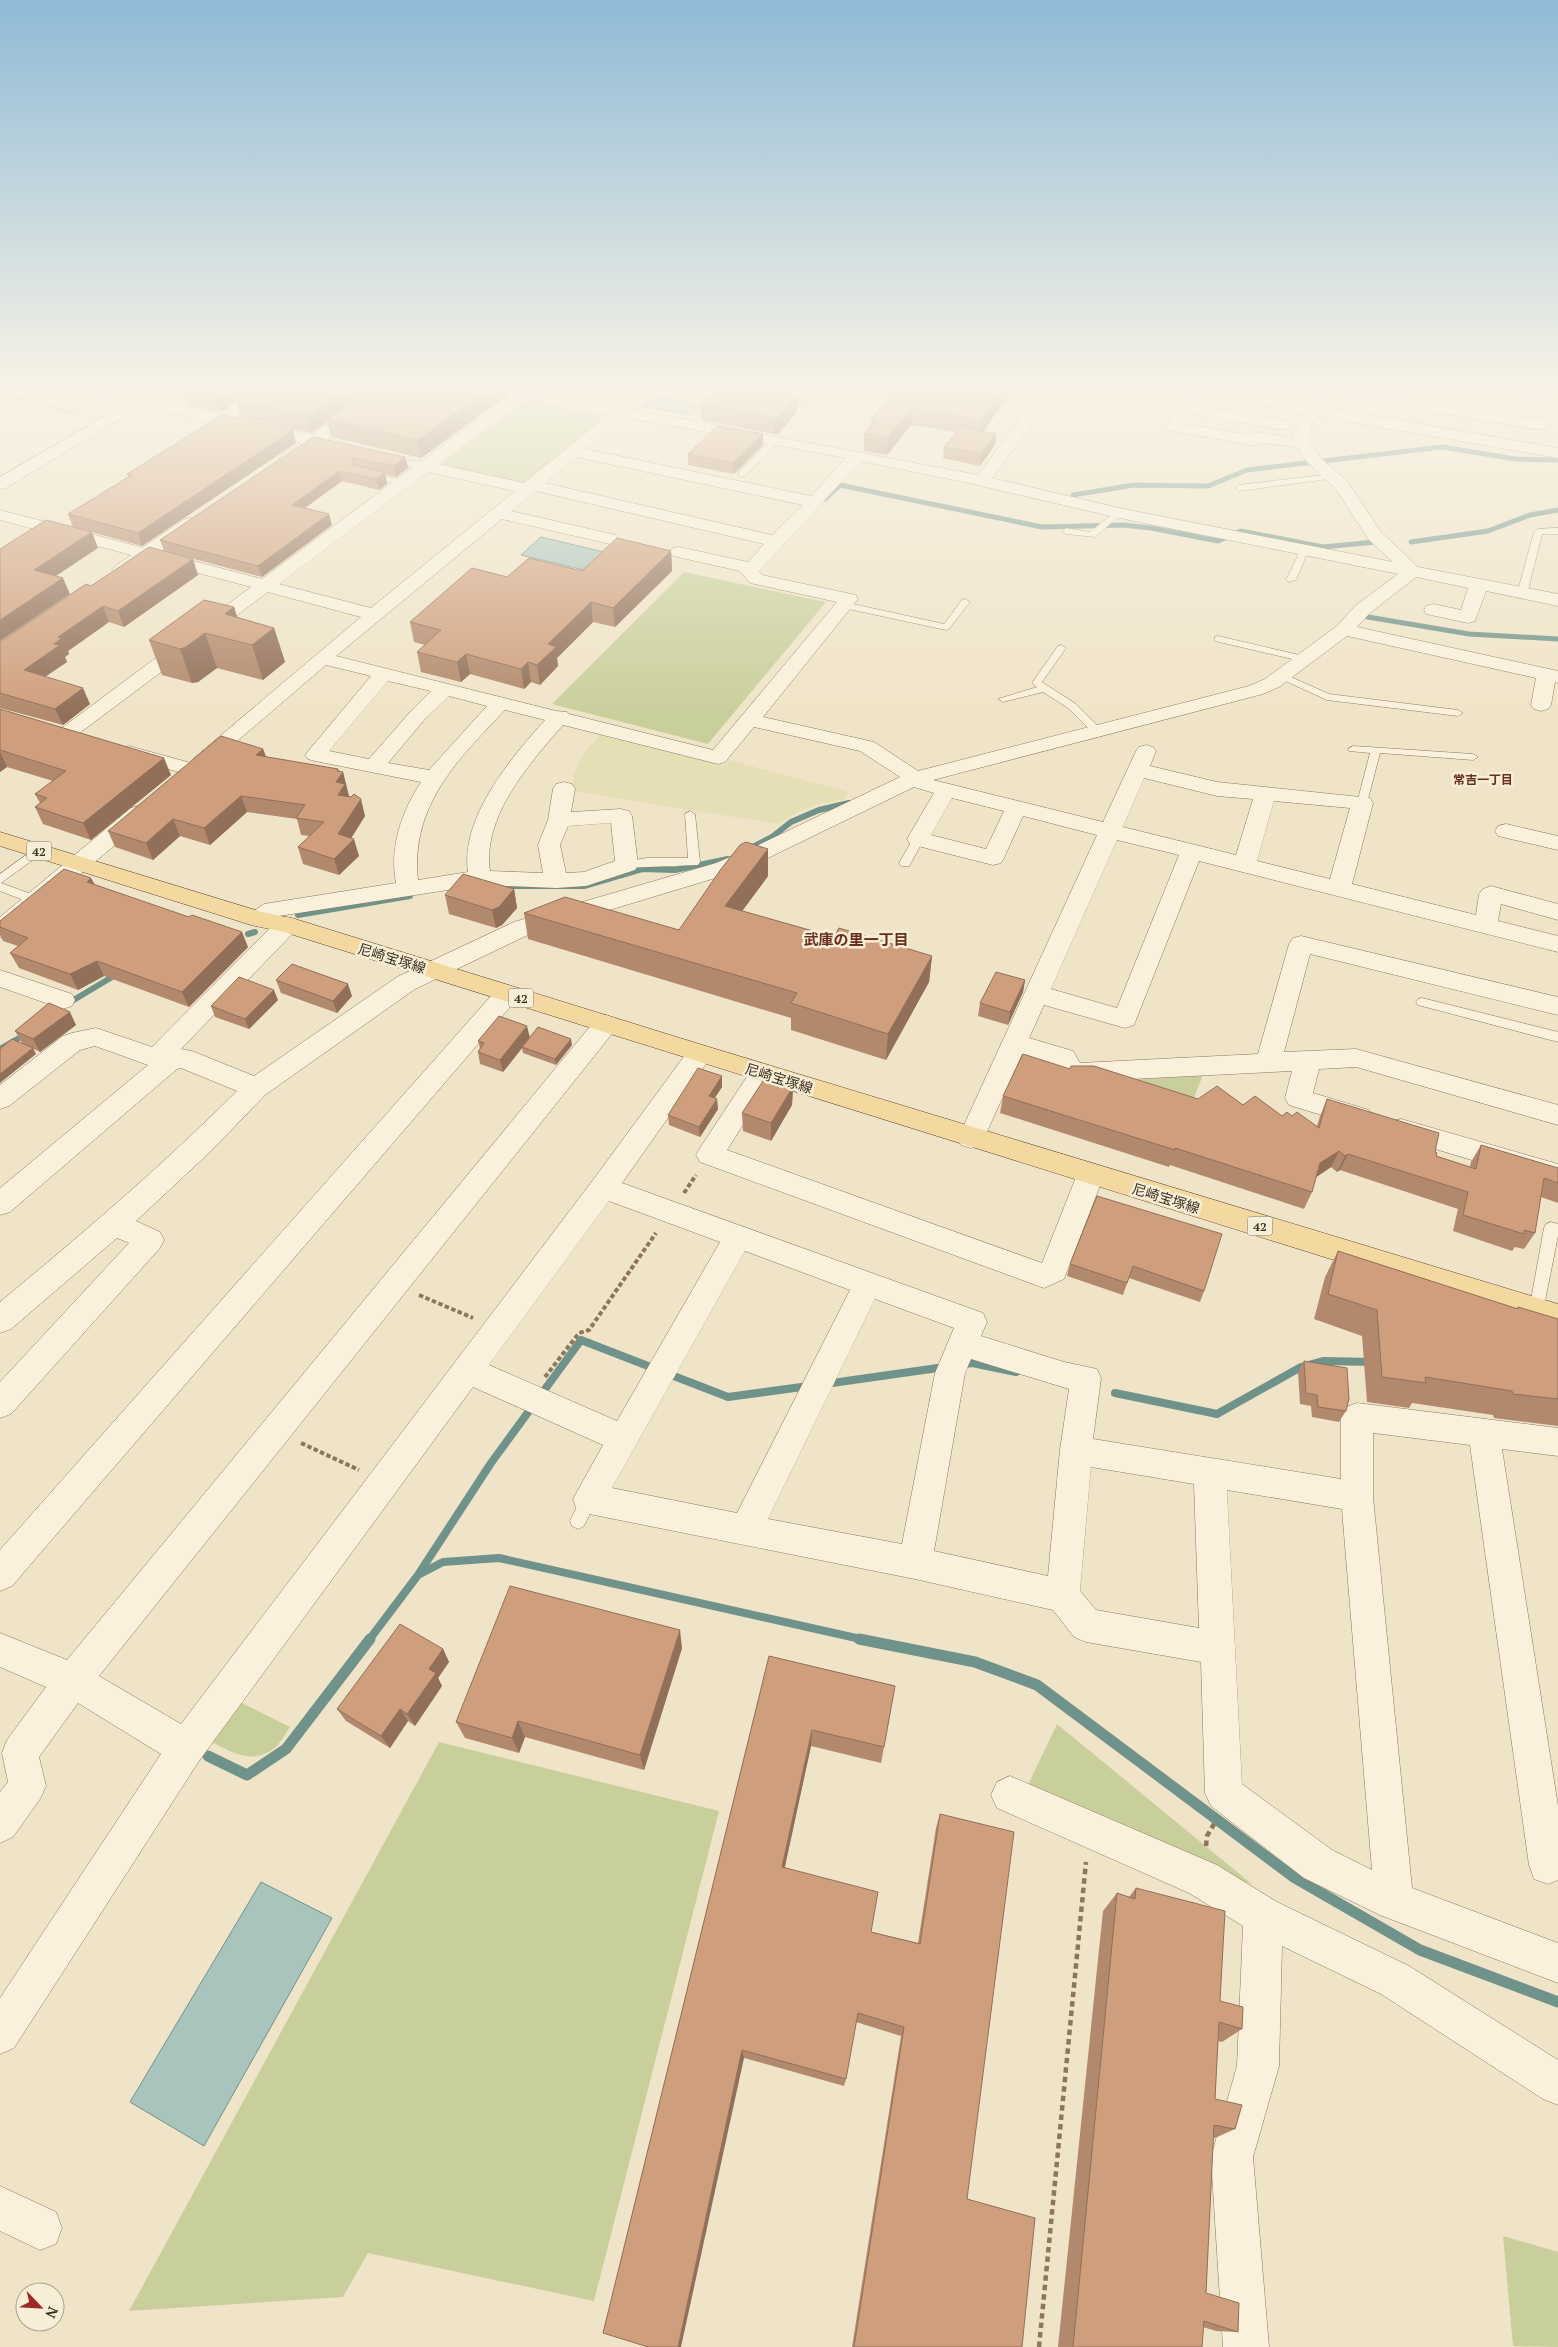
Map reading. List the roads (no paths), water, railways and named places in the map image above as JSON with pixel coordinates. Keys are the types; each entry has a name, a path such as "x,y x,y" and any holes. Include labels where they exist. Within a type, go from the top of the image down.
{"main road":[{"name":"尼崎宝塚線","path":"0,839 259,919 287,925 1090,1175 1547,1314"}],"street":[{"path":"193,770 56,731 265,587 385,497"},
{"path":"0,929 193,770 322,658 520,497"},
{"path":"574,497 776,541"},
{"path":"789,497 815,502"},
{"path":"322,658 560,716 718,758 849,599 756,580 749,571 820,497"},
{"path":"1044,497 1120,514 1478,586 1558,600"},
{"path":"1349,497 1375,536 1412,572"},
{"path":"110,577 206,513"},
{"path":"500,513 610,538"},
{"path":"0,515 42,533 144,555 376,615"},
{"path":"42,533 66,518"},
{"path":"679,552 752,568"},
{"path":"0,1320 114,1224 201,1144 256,1088 406,983 522,928 733,864 760,854 915,778 1256,690 1282,676 1344,630 1362,610 1412,572"},
{"path":"1433,610 1468,617 1478,586"},
{"path":"1344,630 1552,675 1540,705"},
{"path":"384,673 315,755 436,778"},
{"path":"375,765 418,715 446,688"},
{"path":"408,888 407,850 416,808 436,778 477,727 502,702"},
{"path":"480,878 478,855 485,821 533,745 560,716"},
{"path":"750,720 866,746 924,784 1191,853 1558,944"},
{"path":"971,1138 1142,760 1217,789 1362,803 1339,889"},
{"path":"556,881 549,845 559,820 564,789"},
{"path":"946,790 918,839 993,858 1016,808"},
{"path":"1244,866 1265,794"},
{"path":"259,919 272,909 408,888 480,878 556,881 586,879 627,865 621,816 559,820"},
{"path":"1506,831 1558,844"},
{"path":"1037,994 1126,1019 1191,853"},
{"path":"1486,925 1491,894 1558,912"},
{"path":"0,1204 163,1060 287,925"},
{"path":"1268,1063 1301,944 1558,1006"},
{"path":"0,978 63,1000"},
{"path":"0,1574 507,994"},
{"path":"0,1824 27,1786 20,1753 73,1680 606,1024"},
{"path":"0,1099 72,1042 96,1037 163,1060 183,1058 256,1088"},
{"path":"1014,1043 1064,1058 1072,1073 1356,1058 1558,1115"},
{"path":"0,2034 186,1748 603,1188 700,1054"},
{"path":"1308,1061 1298,1098 1558,1175"},
{"path":"763,1073 710,1155 1044,1276 1054,1271 1090,1175"},
{"path":"603,1188 972,1322 956,1359 915,1563"},
{"path":"0,1404 150,1240 114,1224"},
{"path":"738,1237 584,1510 745,1530 915,1563 1063,1596 1086,1625 1218,1648"},
{"path":"745,1530 868,1284"},
{"path":"956,1359 1086,1378 1076,1450 1063,1596"},
{"path":"467,1370 624,1439"},
{"path":"1394,1901 1357,1497 1356,1417 1558,1442"},
{"path":"1484,1432 1546,1773 1548,1866"},
{"path":"1076,1450 1357,1497"},
{"path":"1210,1472 1224,1793 1318,1864 1394,1901 1558,1963"},
{"path":"0,1650 73,1680 186,1748"},
{"path":"1010,1795 1203,1879 1263,1916 1395,1980 1558,2084"},
{"path":"1246,2347 1232,2157 1258,2066 1263,1916"},
{"path":"0,2208 40,2228"}],"lane":[{"path":"1066,531 1092,534 1120,514"},
{"path":"1522,594 1538,532 1558,531"},
{"path":"1291,580 1304,551"},
{"path":"844,606 946,627 965,602"},
{"path":"1218,639 1305,659"},
{"path":"1061,648 1037,683 1072,706 1096,730"},
{"path":"1282,676 1327,697 1359,706 1458,713"},
{"path":"1003,698 1045,688"},
{"path":"1442,711 1443,722"},
{"path":"1448,741 1452,755"},
{"path":"1353,748 1473,757"},
{"path":"1362,803 1376,750"},
{"path":"627,865 647,862 694,862 690,814"},
{"path":"904,863 918,839"},
{"path":"0,880 37,851"},
{"path":"0,887 35,900"},
{"path":"1422,1002 1447,1013 1558,1037"},
{"path":"1547,1314 1551,1228 1558,1230"}],"water":[{"path":"541,537 608,553 589,571 521,555"},
{"path":"261,1882 332,1918 204,2146 130,2102"}],"waterway":[{"path":"895,497 1042,527 1123,525 1151,528 1218,541 1241,531 1323,547 1375,542"},
{"path":"1411,542 1488,531 1530,515 1558,510"},
{"path":"1357,619 1362,616 1469,634 1558,639"},
{"path":"747,850 772,837 791,822 819,810 849,803"},
{"path":"495,886 584,886 642,869 675,870 728,859"},
{"path":"298,915 410,896"},
{"path":"248,934 255,932"},
{"path":"67,1004 117,974"},
{"path":"0,1049 28,1033"},
{"path":"418,1575 491,1463 581,1340 728,1397 809,1386"},
{"path":"1115,1393 1217,1414 1301,1367 1323,1361 1374,1362"},
{"path":"959,1365 972,1363 1016,1372"},
{"path":"825,1384 945,1367"},
{"path":"418,1575 443,1562 499,1558 865,1640"},
{"path":"369,1640 418,1575"},
{"path":"208,1756 247,1775 286,1749 370,1639"},
{"path":"859,1639 975,1662 1037,1685 1295,1878 1420,1950 1558,2002"}],"district":[{"name":"常吉一丁目","path":"1483,779"},
{"name":"武庫の里一丁目","path":"856,939"}]}
